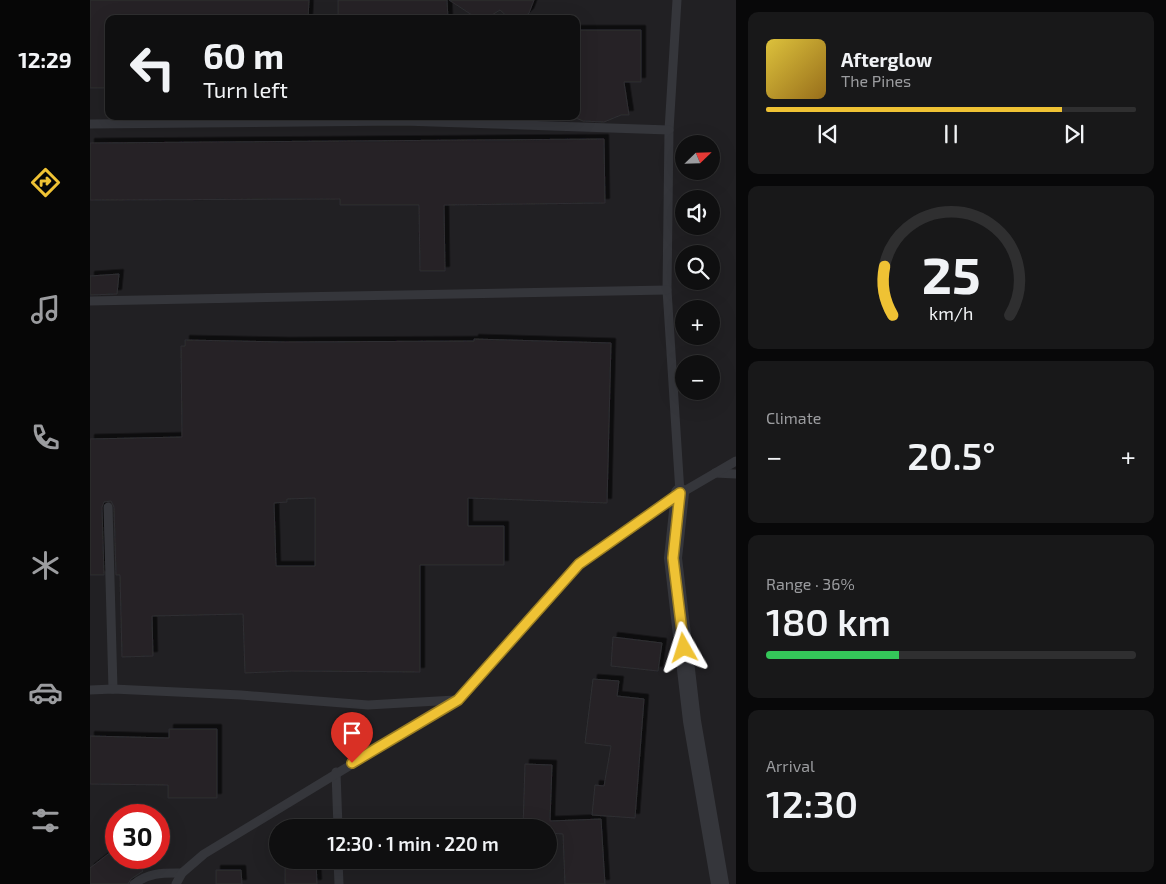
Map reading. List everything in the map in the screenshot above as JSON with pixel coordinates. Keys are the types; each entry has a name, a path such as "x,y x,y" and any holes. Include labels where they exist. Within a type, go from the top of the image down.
{"street":[{"path":"680,493 673,558 692,721 720,884"}],"lane":[{"path":"677,0 669,130 667,290 680,493"},
{"path":"90,124 403,121 669,130"},
{"path":"90,301 667,290"},
{"path":"176,884 182,873 204,854 336,772 458,700 579,564 680,493 736,461"},
{"path":"714,473 736,474"},
{"path":"108,507 113,689"},
{"path":"90,690 113,689 242,695 368,704 458,700"},
{"path":"336,772 338,819"},
{"path":"338,869 339,884"},
{"path":"134,884 144,877 158,873 182,873"}],"shaded area":[{"path":"90,0 736,0 736,884 90,884"}],"building":[{"path":"90,0 309,0 308,15 105,15 105,88 90,88"},
{"path":"338,0 447,0 448,15 338,15"},
{"path":"449,0 534,0 527,15 506,15 500,10 492,15 472,15"},
{"path":"580,30 641,30 641,82 624,82 629,115 621,115 604,122 580,120"},
{"path":"604,139 605,203 444,205 445,271 420,271 419,205 340,205 340,199 90,200 90,143"},
{"path":"119,274 117,294 90,295 90,276"},
{"path":"474,339 611,343 607,503 468,498 468,526 504,526 504,565 420,565 420,672 291,671 245,673 243,614 152,616 153,656 122,657 120,575 116,575 114,507 111,501 104,502 102,507 104,575 90,575 90,439 182,437 181,346 185,346 185,340 285,342 474,341","holes":["315,498 315,566 276,566 274,503 287,502 287,499"]},
{"path":"613,637 662,643 658,671 611,666"},
{"path":"593,679 619,681 617,696 644,699 635,818 592,815 595,785 604,786 611,746 585,743"},
{"path":"169,729 217,729 217,798 168,798 168,785 90,784 90,736 169,738"},
{"path":"525,764 552,765 550,819 523,819"},
{"path":"601,819 605,884 565,884 563,834 557,834 557,821"},
{"path":"105,856 105,869 142,869 143,871 131,879 128,884 90,884 90,868"},
{"path":"285,869 316,869 317,884 285,884"},
{"path":"216,870 241,870 242,884 216,884"}],"route":[{"path":"352,763 458,700 579,564 680,493 673,558 684,648"}]}
